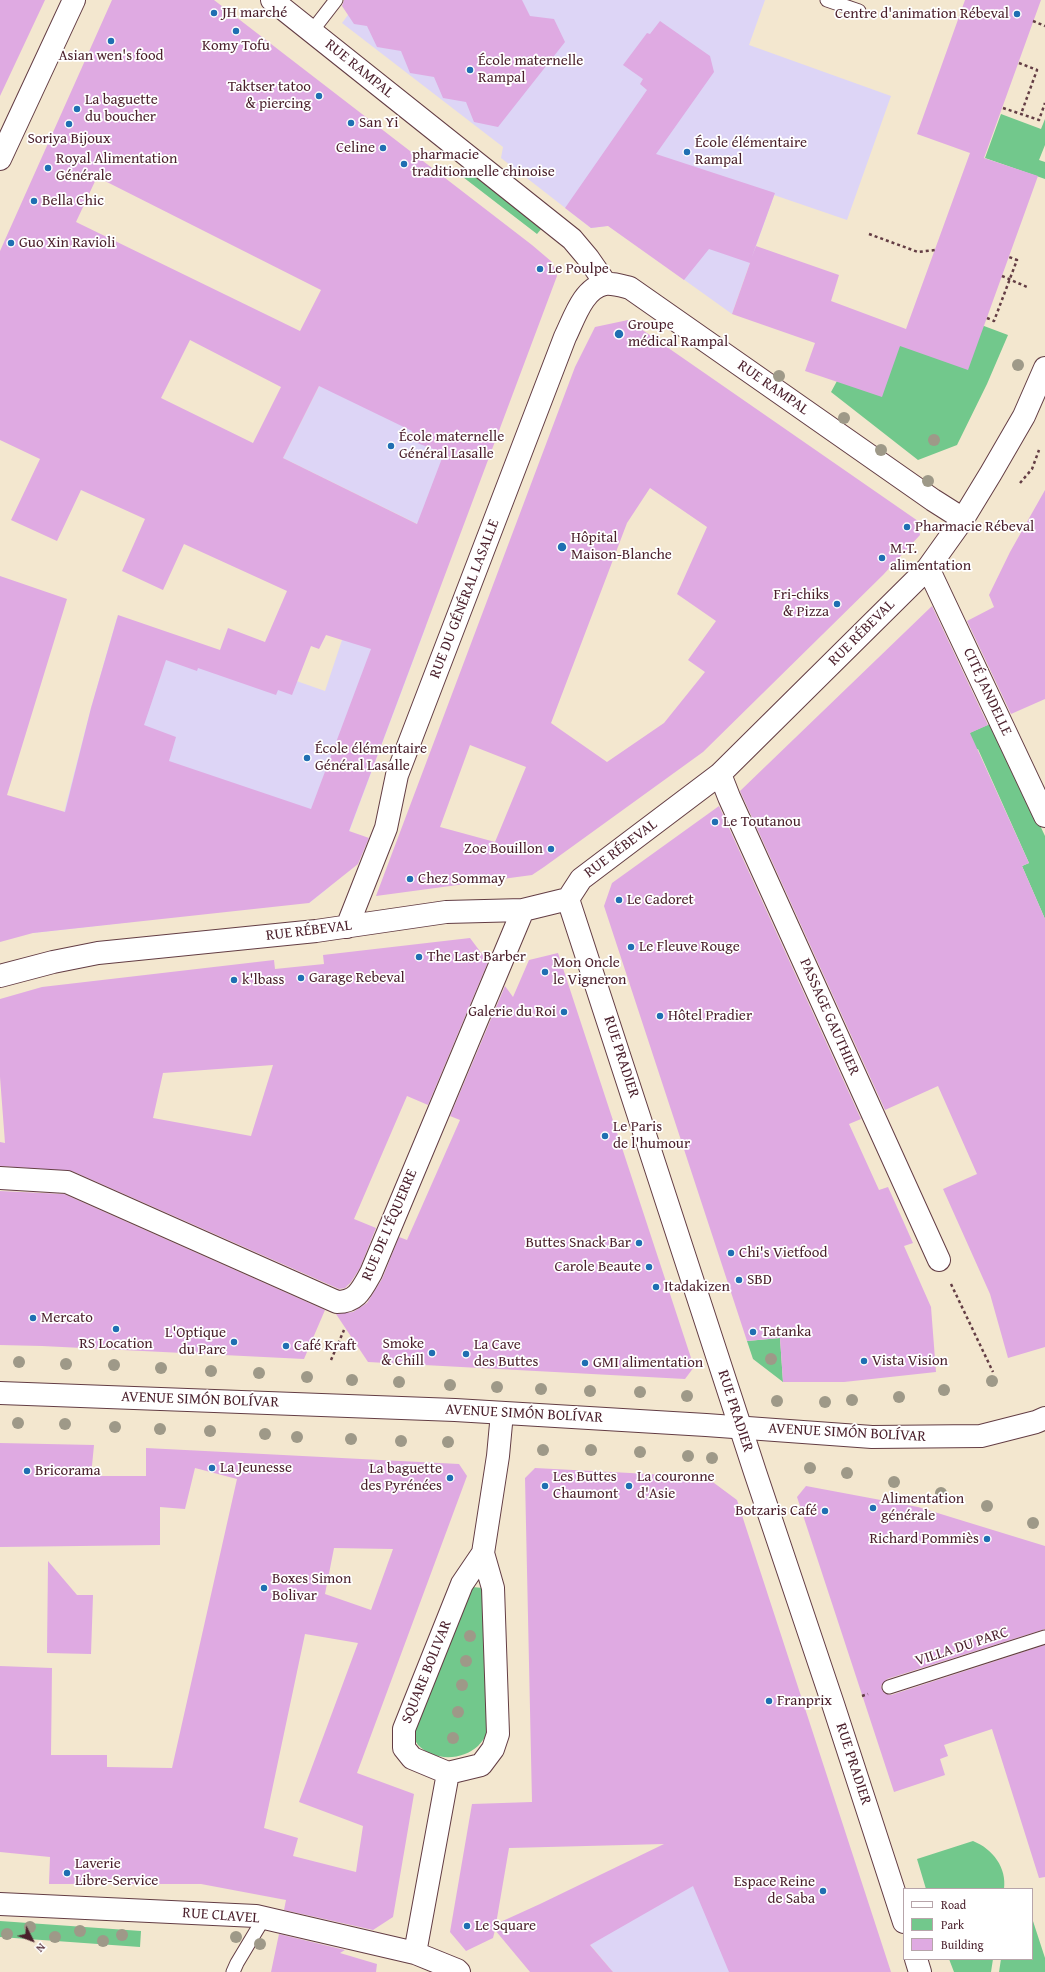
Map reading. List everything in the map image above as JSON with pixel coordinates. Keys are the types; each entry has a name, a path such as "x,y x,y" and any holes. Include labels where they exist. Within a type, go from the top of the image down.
{"street":[{"path":"0,159 74,0"},
{"name":"RUE RAMPAL","path":"272,0 572,239 588,258 606,284 630,288 963,520"},
{"name":"RUE DU GÉNÉRAL LASALLE","path":"347,927 386,828 397,775 565,337 578,309 585,299 597,287 606,284"},
{"name":"RUE RÉBEVAL","path":"0,976 53,962 98,954 347,927 446,912 523,910 568,899 581,879 720,774 928,568 963,520 1024,416 1045,368"},
{"name":"CITÉ JANDELLE","path":"928,568 1045,816"},
{"name":"PASSAGE GAUTHIER","path":"720,774 729,797 939,1260"},
{"name":"RUE PRADIER","path":"568,899 903,1919"},
{"name":"RUE DE L'ÉQUERRE","path":"0,1178 67,1182 331,1300 337,1302 348,1302 361,1291 370,1273 523,910"},
{"name":"AVENUE SIMÓN BOLÍVAR","path":"0,1393 325,1405 741,1427 872,1437 981,1436 1043,1425"},
{"name":"SQUARE BOLIVAR","path":"483,1553 462,1584 404,1729 404,1748 412,1758 448,1773 481,1765 493,1749 498,1734 493,1588 483,1553 498,1456 502,1414"},
{"path":"415,1953 448,1773"},
{"name":"RUE CLAVEL","path":"0,1904 256,1916 415,1953 459,1972"},
{"path":"916,1960 920,1972"}],"lane":[{"path":"312,31 336,0"},
{"path":"827,0 859,11"},
{"name":"VILLA DU PARC","path":"889,1687 1045,1637"},
{"path":"233,1972 237,1962 264,1918"}],"path":[{"path":"1033,21 1045,26"},
{"path":"1019,63 1037,70 1021,114"},
{"path":"1003,108 1039,120 1045,103"},
{"path":"869,234 918,252 934,250"},
{"path":"987,318 994,321 1010,280 1017,260 1009,257"},
{"path":"1002,276 1027,287"},
{"path":"962,1307 993,1372"},
{"path":"331,1360 344,1328"}],"shaded area":[{"name":"École élémentaire Rampal","path":"359,0 765,0 749,45 891,96 847,220 774,195 732,314 623,236 609,223 606,226 591,228 501,158 503,147 342,23"},
{"name":"École maternelle Général Lasalle","path":"450,326 456,543 283,458 326,372"},
{"path":"117,618 325,691 342,640 426,626 328,888 309,903 141,877 131,922 33,933 91,708"},
{"path":"672,1859 781,1972 613,1972 558,1907"}],"green space":[{"path":"1001,114 1041,129 1045,119 1045,145 1039,160 1045,162 1045,179 985,158"},
{"path":"465,168 542,228 537,234 459,174"},
{"path":"984,326 1008,335 987,384 957,445 918,460 831,392 837,381 900,346"},
{"path":"992,723 1045,836 1045,919 1022,866 1029,863 978,749 950,762 942,745"},
{"path":"780,1338 783,1382 753,1359 747,1341"},
{"path":"472,1587 483,1588 488,1733 471,1751 456,1756 439,1756 431,1754 418,1745 411,1731"},
{"path":"973,1841 987,1849 997,1860 1003,1874 1004,1888 926,1888 917,1859"},
{"path":"0,1921 141,1931 140,1947 0,1937"},
{"path":"1033,1921 1045,1958 1045,1972 999,1972 1001,1960 1033,1960"},
{"path":"949,1960 993,1960 991,1972 954,1972"}],"building":[{"path":"0,0 45,0 0,96"},
{"path":"112,0 214,0 552,262 557,276 349,831 369,838 358,864 309,903 33,933 0,942 0,576 67,599 7,795 65,812 91,708 118,615 220,650 228,628 265,642 287,591 184,544 163,590 122,571 145,519 81,490 57,541 11,520 40,459 0,440 0,251","holes":["97,177 321,290 300,331 76,222","190,340 281,387 253,443 161,398","319,386 412,431 409,440 444,453 417,524 283,458","326,635 371,649 311,809 169,761 176,737 144,725 166,660 197,671 198,668 276,695 278,690 292,695 311,646 319,649"]},
{"name":"École maternelle Rampal","path":"344,0 522,0 530,16 554,19 565,42 498,127 474,122 466,102 443,98 434,77 410,73 401,51 377,47 367,26 354,24 342,6"},
{"path":"965,0 1041,0 984,158 1038,176 968,370 900,346 882,397 805,371 815,343 732,314 750,263 709,249 684,280 608,226 591,228 565,208 647,90 640,84 643,79 623,65 647,33 650,34 660,21 710,56 714,72 656,154 775,193 751,259 756,246 839,275 831,301 906,329 970,153 917,134"},
{"path":"628,320 918,521 920,535 883,575 703,752 532,875 376,896 575,367 595,327","holes":["650,488 707,527 677,594 716,621 688,660 705,672 664,723 607,762 551,723 627,523","470,745 526,767 495,842 440,827"]},
{"path":"1045,490 1045,699 1011,714 967,621 994,607 989,595 1010,552"},
{"path":"932,606 988,725 970,733 1029,863 1022,866 1045,919 1045,1347 1008,1358 990,1294 943,1189 977,1174 938,1086 885,1110 740,791"},
{"path":"719,806 861,1119 849,1124 879,1190 888,1187 913,1243 904,1246 931,1307 936,1372 844,1382 783,1382 780,1338 747,1341 604,906 612,883"},
{"path":"470,938 488,962 428,1105 407,1096 354,1219 376,1228 360,1268 345,1288 339,1289 72,1171 0,1166 0,1142 5,1143 0,1077 0,999 42,987 274,960 275,969 324,964 323,955","holes":["273,1065 251,1136 153,1118 163,1073"]},
{"path":"558,953 694,1367 685,1379 368,1362 336,1314 353,1312 367,1303 382,1279 399,1237 407,1240 460,1120 450,1116 505,986 513,997 529,960"},
{"path":"0,1191 64,1194 325,1310 304,1359 0,1345"},
{"path":"0,1443 94,1445 91,1476 146,1476 146,1448 459,1464 467,1476 357,1773 414,1794 393,1917 373,1930 284,1910 286,1900 201,1884 49,1884 50,1857 0,1852 0,1666 52,1668 51,1755 107,1755 107,1767 172,1768 237,1479 195,1468 185,1509 160,1507 160,1545 0,1547","holes":["334,1548 393,1549 371,1610 325,1594","305,1634 358,1643 299,1802 363,1826 356,1872 293,1856 298,1838 264,1828"]},
{"path":"535,1468 706,1477 737,1500 891,1972 729,1972 693,1886 590,1945 613,1972 530,1972 495,1930 493,1938 466,1951 450,1932 472,1804 532,1802 525,1478","holes":["664,1844 496,1924 509,1848"]},
{"path":"806,1486 918,1507 1045,1546 1045,1629 887,1679 881,1686 884,1693 891,1695 1045,1645 1045,1877 1039,1878 992,1729 944,1745 948,1756 940,1759 945,1775 894,1792 797,1497"},
{"path":"48,1561 77,1595 93,1595 91,1654 47,1653"},
{"path":"279,1934 345,1950 340,1953 377,1964 376,1972 271,1972"}],"place":[{"name":"JH marché","path":"214,13"},
{"name":"Centre d'animation Rébeval","path":"1017,14"},
{"name":"Komy Tofu","path":"236,31"},
{"name":"Asian wen's food","path":"111,41"},
{"name":"École maternelle Rampal","path":"470,70"},
{"name":"Taktser tatoo & piercing","path":"319,96"},
{"name":"La baguette du boucher","path":"77,109"},
{"name":"San Yi","path":"351,123"},
{"name":"Soriya Bijoux","path":"69,124"},
{"name":"Celine","path":"383,148"},
{"name":"École élémentaire Rampal","path":"687,152"},
{"name":"pharmacie traditionnelle chinoise","path":"404,164"},
{"name":"Royal Alimentation Générale","path":"48,168"},
{"name":"Bella Chic","path":"34,201"},
{"name":"Guo Xin Ravioli","path":"11,243"},
{"name":"Le Poulpe","path":"540,269"},
{"name":"Groupe médical Rampal","path":"619,334"},
{"name":"École maternelle Général Lasalle","path":"391,446"},
{"name":"Pharmacie Rébeval","path":"907,527"},
{"name":"Hôpital Maison-Blanche","path":"562,547"},
{"name":"M.T. alimentation","path":"882,558"},
{"name":"Fri-chiks & Pizza","path":"837,604"},
{"name":"École élémentaire Général Lasalle","path":"307,758"},
{"name":"Le Toutanou","path":"715,822"},
{"name":"Zoe Bouillon","path":"551,849"},
{"name":"Chez Sommay","path":"410,879"},
{"name":"Le Cadoret","path":"619,900"},
{"name":"Le Fleuve Rouge","path":"631,947"},
{"name":"The Last Barber","path":"419,957"},
{"name":"Mon Oncle le Vigneron","path":"545,972"},
{"name":"Garage Rebeval","path":"301,978"},
{"name":"k'lbass","path":"234,980"},
{"name":"Galerie du Roi","path":"564,1012"},
{"name":"Hôtel Pradier","path":"660,1016"},
{"name":"Le Paris de l'humour","path":"605,1136"},
{"name":"Buttes Snack Bar","path":"639,1243"},
{"name":"Chi's Vietfood","path":"731,1253"},
{"name":"Carole Beaute","path":"649,1267"},
{"name":"SBD","path":"739,1280"},
{"name":"Itadakizen","path":"656,1287"},
{"name":"Mercato","path":"33,1318"},
{"name":"RS Location","path":"116,1329"},
{"name":"Tatanka","path":"753,1332"},
{"name":"L'Optique du Parc","path":"234,1342"},
{"name":"Café Kraft","path":"286,1346"},
{"name":"Smoke & Chill","path":"432,1353"},
{"name":"La Cave des Buttes","path":"466,1354"},
{"name":"Vista Vision","path":"864,1361"},
{"name":"GMI alimentation","path":"585,1363"},
{"name":"La Jeunesse","path":"212,1468"},
{"name":"Bricorama","path":"27,1471"},
{"name":"La baguette des Pyrénées","path":"450,1478"},
{"name":"Les Buttes Chaumont","path":"545,1486"},
{"name":"La couronne d'Asie","path":"629,1486"},
{"name":"Alimentation générale","path":"873,1508"},
{"name":"Botzaris Café","path":"825,1511"},
{"name":"Richard Pommiès","path":"987,1539"},
{"name":"Boxes Simon Bolivar","path":"264,1588"},
{"name":"Franprix","path":"769,1701"},
{"name":"Laverie Libre-Service","path":"67,1873"},
{"name":"Espace Reine de Saba","path":"823,1891"},
{"name":"Le Square","path":"467,1926"}]}
